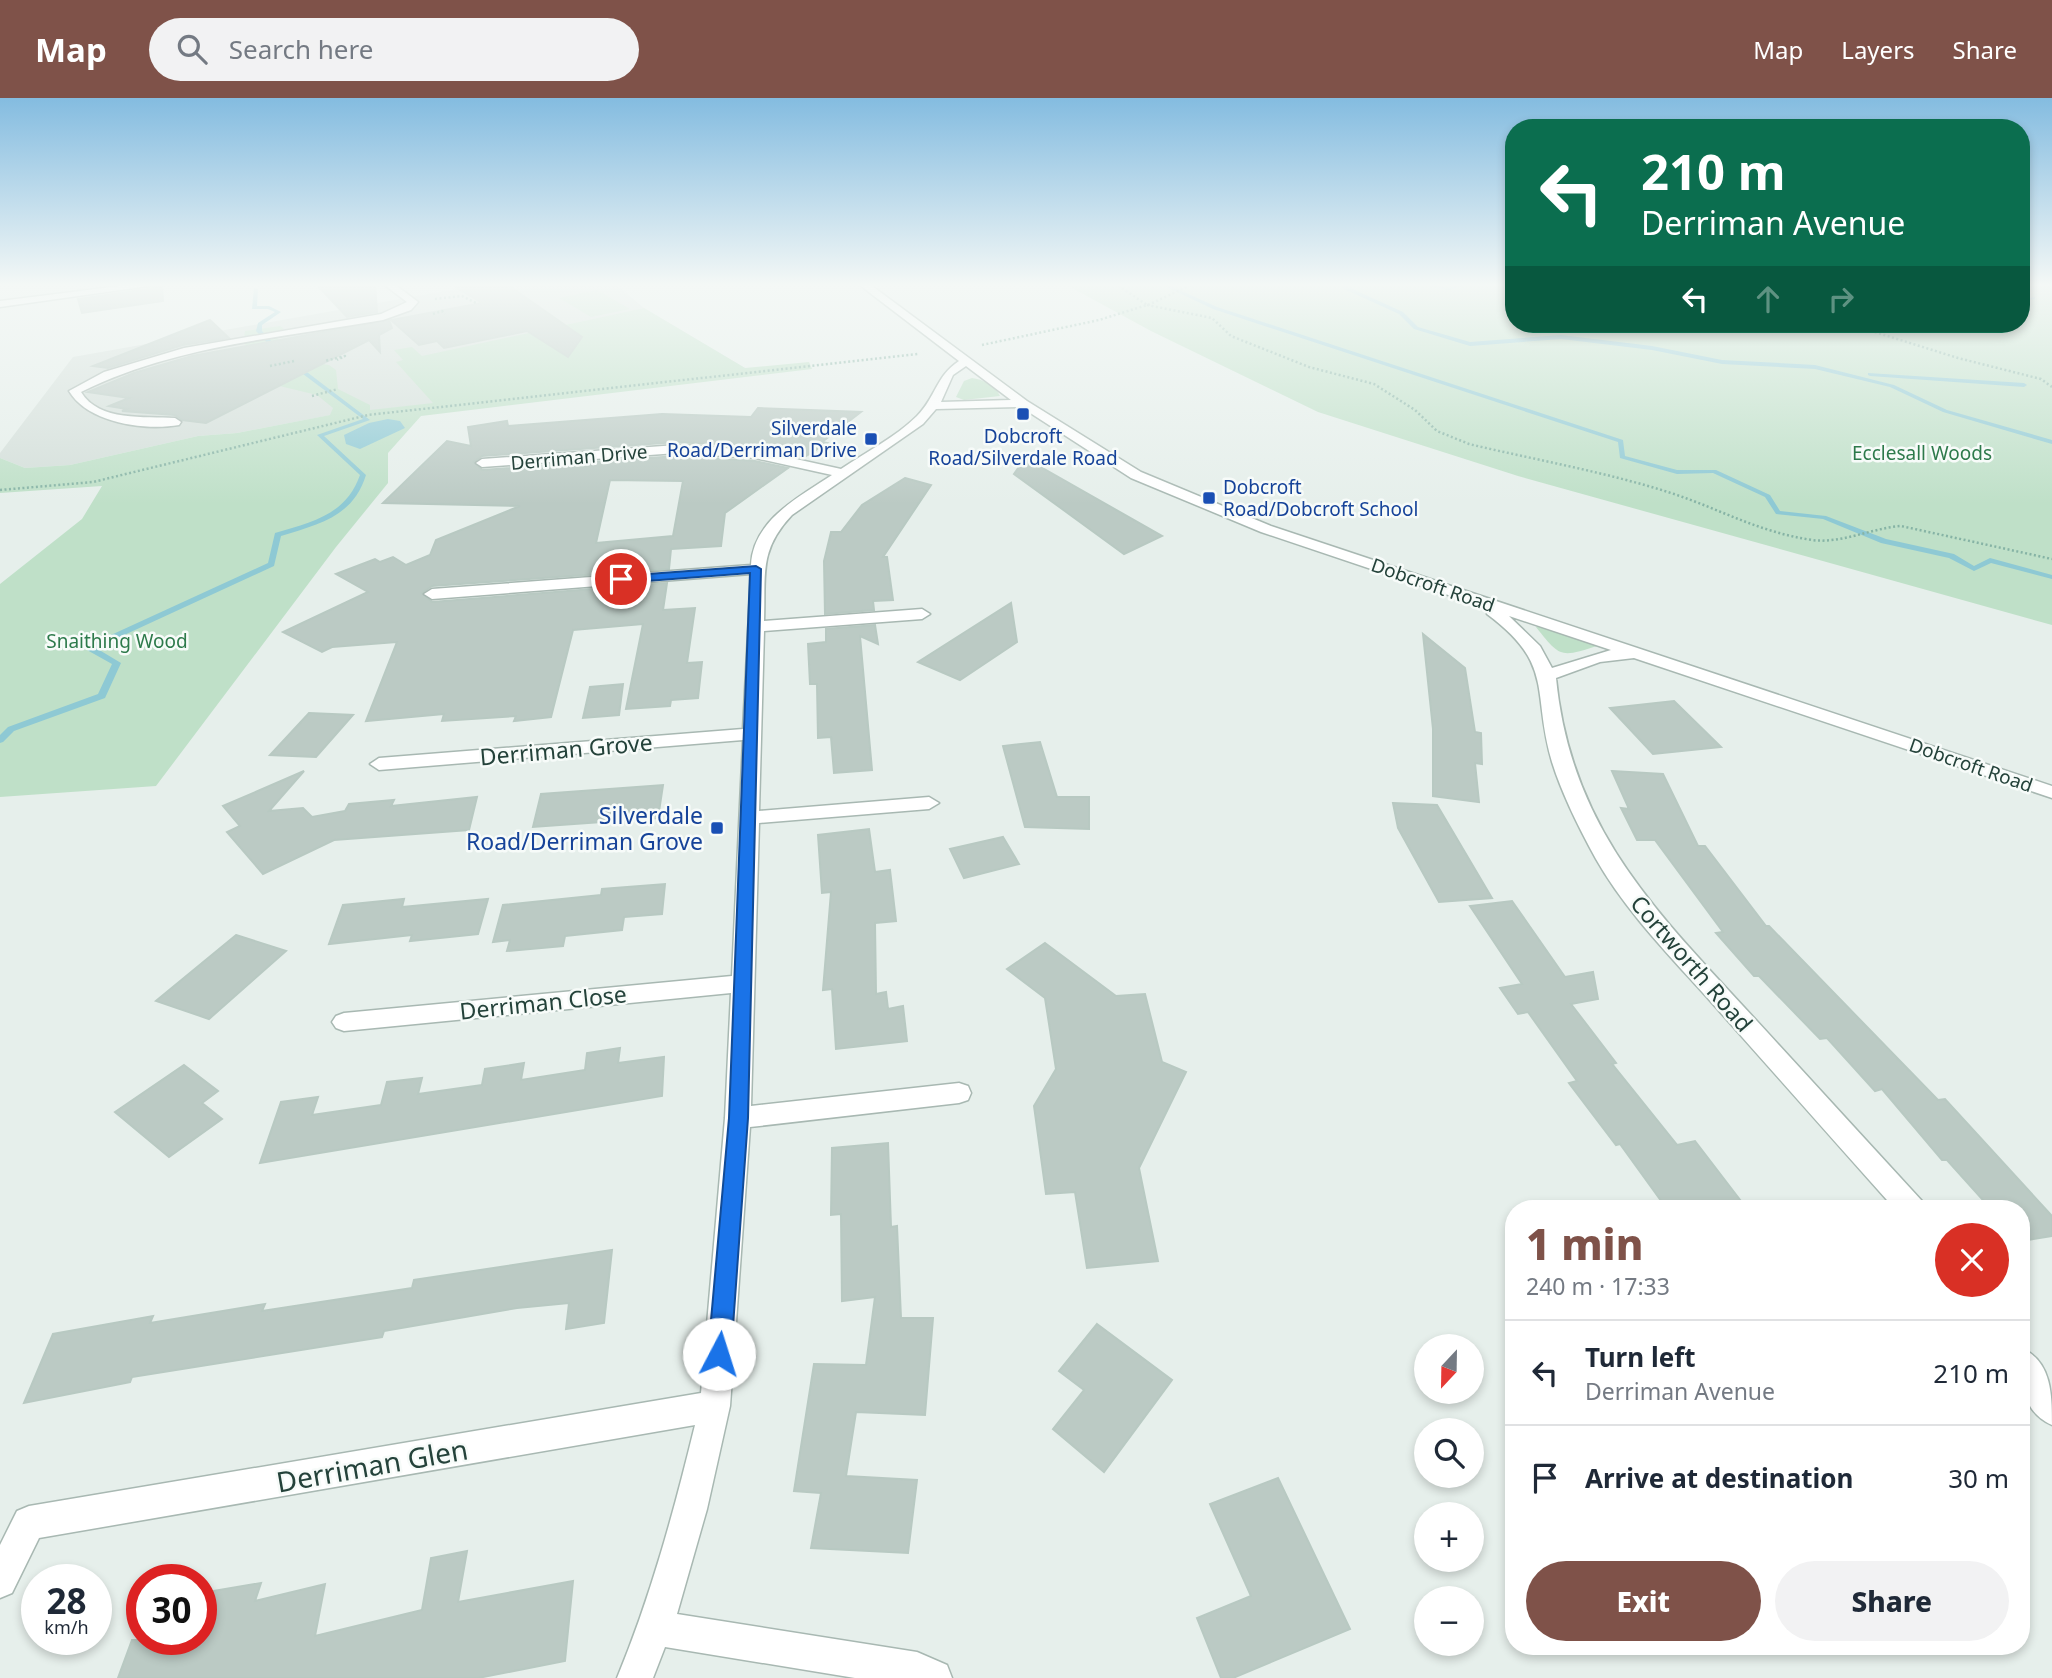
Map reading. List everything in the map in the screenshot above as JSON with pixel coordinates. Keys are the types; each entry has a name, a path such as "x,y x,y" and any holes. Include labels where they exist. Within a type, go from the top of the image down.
{"street":[{"path":"158,357 105,376 75,391 79,403 91,411 175,422"},
{"path":"635,1678 655,1628 691,1509 715,1406 738,1118 753,734 756,569 759,550 769,530 787,512 919,421 933,406 959,357"},
{"name":"Dobcroft Road","path":"960,357 1023,402 1136,475 1197,503 1480,601 2052,792"},
{"path":"933,406 1023,402"},
{"name":"Derriman Drive","path":"482,463 677,449 755,454 842,473"},
{"path":"432,594 756,569"},
{"name":"Cortworth Road","path":"1480,601 1516,628 1534,649 1547,676 1552,719 1562,764 1606,858 1654,923 1904,1200"},
{"path":"755,627 922,614"},
{"path":"1547,676 1611,653 1641,654"},
{"name":"Derriman Grove","path":"379,764 753,734"},
{"path":"748,818 929,803"},
{"name":"Derriman Close","path":"344,1021 742,982"},
{"path":"738,1118 959,1093"},
{"path":"2030,1376 2052,1409"},
{"name":"Derriman Glen","path":"0,1581 29,1523 715,1406"},
{"path":"655,1628 917,1670 934,1678"}],"path":[{"path":"319,361 342,357"},
{"path":"337,360 344,357"},
{"path":"0,490 93,482 370,413 951,357"},
{"path":"1284,357 1310,367 1374,384 1415,410 1437,431 1469,444 1671,493 1745,524 1814,540 1839,539 1877,528 1900,526 2052,559"},
{"path":"1954,357 2041,379 2052,387"},
{"path":"270,366 294,361"},
{"path":"312,396 338,389"}],"shaded area":[{"path":"73,357 726,357 745,368 331,415 237,433 198,436 70,465 25,468 0,458 0,453"}],"green space":[{"name":"Snaithing Wood","path":"260,357 303,357 311,362 329,365 336,370 338,389 370,405 370,410 433,403 396,362 403,360 400,357 726,357 745,368 809,362 812,369 421,416 388,453 388,483 336,547 156,786 0,797 0,584 82,519 102,486 0,493 0,458 25,468 70,465 198,436 237,433 330,415 333,408 317,395 263,382 277,370"},
{"name":"Ecclesall Woods","path":"1204,357 2052,357 2052,625 1518,476 1318,412"},
{"path":"972,378 988,384 1000,396 964,400 956,397 964,381"},
{"path":"1543,623 1597,641 1597,646 1575,652 1562,652 1550,644 1536,627"}],"water":[{"path":"388,419 400,421 405,428 360,449 346,444 344,435 369,423"}],"building":[{"path":"117,357 145,357 108,368 93,366"},
{"path":"189,357 336,357 206,423 182,420 175,415 122,411 127,409 109,406 129,398 88,392 134,373"},
{"path":"758,408 861,412 822,442 827,443 803,458 755,447 677,442 482,456 474,462 482,470 677,456 755,461 788,468 725,513 721,546 671,549 669,569 432,586 422,593 432,602 667,583 663,610 695,608 687,663 702,662 698,698 671,700 670,706 626,709 643,624 573,630 551,717 514,721 516,716 442,721 444,714 366,721 397,642 332,647 322,652 283,632 368,592 336,574 375,559 380,562 393,557 406,565 430,555 436,540 520,506 383,503 447,441 471,446 468,427 507,421 508,426 662,414 751,417","holes":["610,480 683,481 673,536 596,543"]},
{"path":"1025,458 1162,536 1124,554 1014,474"},
{"path":"905,478 931,485 883,557 887,557 893,600 873,601 874,610 825,614 824,561 831,532 841,532 862,505"},
{"path":"1011,603 1017,642 960,680 918,662"},
{"path":"875,625 878,644 860,636 872,770 834,773 831,737 818,738 817,684 810,684 808,644 826,642 826,629"},
{"path":"1423,634 1465,668 1475,732 1481,733 1482,764 1475,763 1479,802 1433,796 1433,729"},
{"path":"623,684 619,715 583,718 590,687"},
{"path":"1674,701 1721,747 1653,754 1610,708"},
{"path":"309,713 353,715 316,757 270,755"},
{"path":"1040,742 1057,797 1089,797 1089,829 1025,827 1003,746"},
{"path":"304,771 269,811 303,808 312,817 345,811 349,804 394,800 391,806 477,797 469,830 334,840 263,874 227,832 240,826 223,806"},
{"path":"1612,771 1663,774 1698,846 1705,846 1766,926 1769,926 1938,1100 1945,1099 2052,1216 2052,1236 2030,1240 2030,1200 1983,1200 1947,1160 1942,1160 1882,1089 1875,1091 1827,1038 1820,1039 1759,976 1754,976 1716,933 1723,932 1655,840 1637,840 1621,808 1629,809"},
{"path":"663,785 658,818 533,827 541,794"},
{"path":"1393,803 1437,805 1492,898 1439,902 1398,828"},
{"path":"869,829 875,872 890,870 896,921 875,923 876,994 886,992 888,1009 903,1006 907,1041 836,1049 832,989 823,990 831,892 822,893 818,835"},
{"path":"1003,837 1019,864 964,878 950,849"},
{"path":"665,884 662,914 624,917 622,930 565,936 563,946 507,951 510,940 493,942 503,905 601,895 602,889"},
{"path":"404,899 402,907 488,899 478,934 410,941 412,935 329,944 343,905"},
{"path":"1512,901 1565,977 1593,972 1598,999 1571,1004 1616,1063 1612,1064 1677,1145 1695,1141 1740,1200 1660,1200 1620,1144 1616,1145 1569,1083 1577,1081 1528,1012 1518,1014 1500,988 1522,984 1470,906"},
{"path":"236,935 286,951 209,1019 156,1001"},
{"path":"1045,943 1116,996 1145,994 1162,1062 1186,1072 1139,1168 1158,1261 1087,1268 1075,1192 1046,1194 1034,1106 1056,1069 1045,998 1007,969"},
{"path":"620,1048 618,1063 664,1057 662,1096 260,1163 281,1102 318,1097 312,1115 381,1105 387,1082 422,1078 418,1094 482,1085 485,1069 524,1063 521,1080 585,1070 587,1053"},
{"path":"184,1065 218,1091 202,1103 222,1119 169,1157 115,1112"},
{"path":"888,1143 891,1227 897,1226 901,1318 933,1318 925,1415 856,1412 846,1476 917,1480 908,1553 811,1548 821,1493 794,1491 814,1364 866,1365 875,1297 842,1301 841,1214 831,1215 832,1148"},
{"path":"612,1250 604,1323 566,1329 569,1303 517,1308 384,1331 382,1337 132,1377 130,1382 24,1403 53,1334 153,1316 150,1323 265,1304 262,1311 412,1288 414,1280"},
{"path":"1097,1324 1172,1380 1104,1472 1053,1429 1084,1390 1059,1371"},
{"path":"1278,1478 1350,1629 1233,1678 1221,1678 1197,1618 1251,1596 1210,1504"},
{"path":"467,1551 458,1602 573,1581 565,1661 478,1678 118,1678 126,1655 217,1655 217,1590 261,1583 255,1601 325,1584 315,1636 422,1610 431,1558"}],"waterway":[{"path":"1364,357 1621,441 1622,457 1677,472 1714,471 1768,496 1778,513 1824,517 1884,541 1951,556 1974,569 1990,560 2052,577"},
{"path":"1696,357 1722,362 1815,367 1892,386 1945,411 2052,442"},
{"path":"0,740 11,729 102,696 117,663 90,648 271,564 278,535 318,522 342,509 351,500 363,475 320,435 367,420 293,364"},
{"path":"1870,374 2024,385"}],"place":[{"name":"Dobcroft Road/Silverdale Road","path":"1023,414"},
{"name":"Silverdale Road/Derriman Drive","path":"871,439"},
{"name":"Dobcroft Road/Dobcroft School","path":"1209,498"},
{"name":"Silverdale Road/Derriman Grove","path":"717,828"}],"route":[{"path":"621,579 756,569 753,734 738,1118 719,1354"}]}
